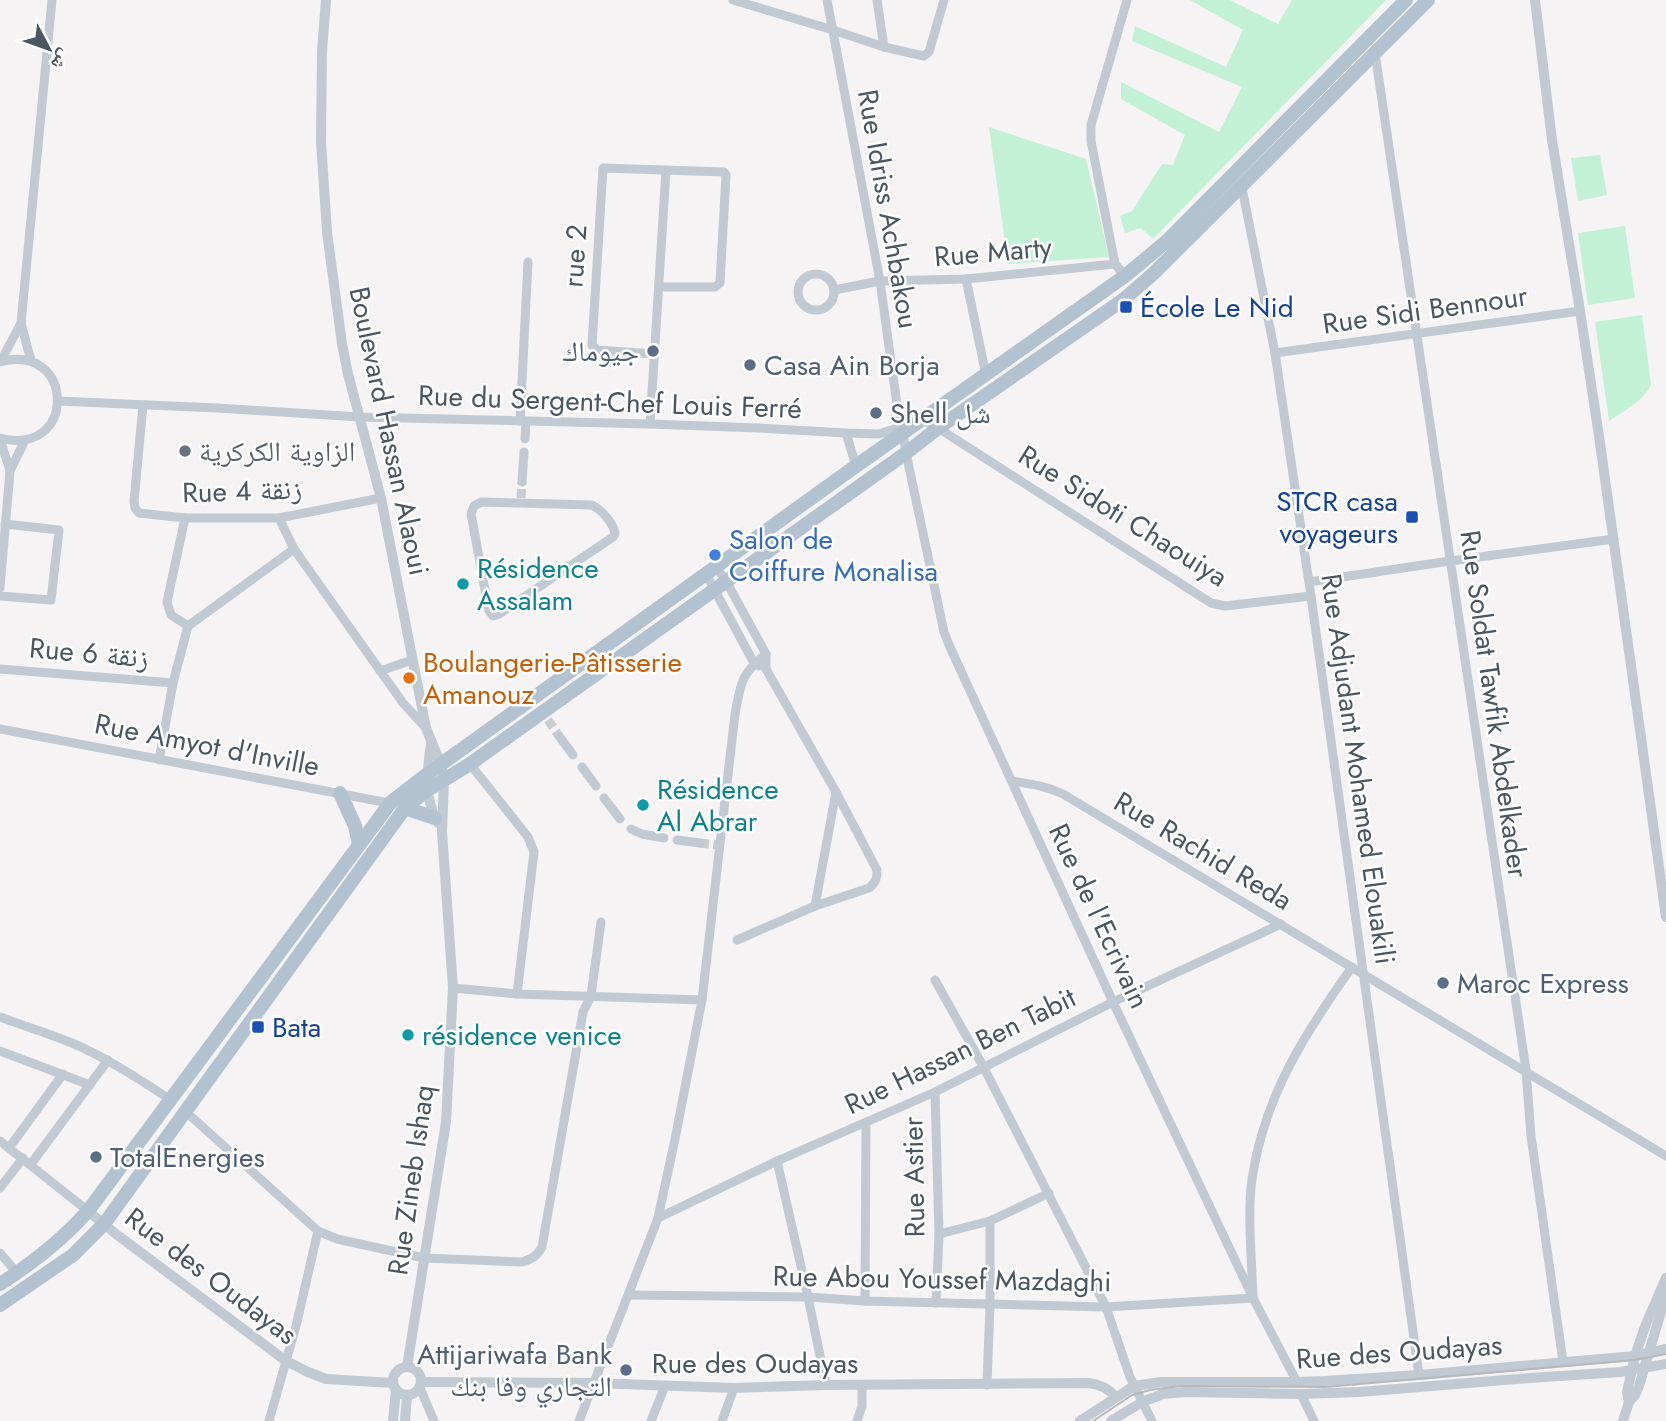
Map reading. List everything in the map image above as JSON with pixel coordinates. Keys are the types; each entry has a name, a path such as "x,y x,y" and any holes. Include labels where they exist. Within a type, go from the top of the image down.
{"main road":[{"path":"0,1305 74,1255 104,1224 405,808 426,791 545,716 720,585 938,428 1123,300 1154,273 1406,0"},
{"path":"0,1284 58,1243 88,1211 391,802 902,431 923,420 1125,276 1239,178 1429,0"},
{"path":"340,793 352,819 359,844"},
{"path":"405,808 439,825"}],"street":[{"path":"31,360 21,323 52,0"},
{"name":"Boulevard Hassan Alaoui","path":"326,0 322,51 321,142 327,232 342,344 381,498 426,728 444,780"},
{"path":"733,0 884,47 924,56 927,55 944,0"},
{"name":"Rue Idriss Achbakou","path":"827,0 880,281 906,453"},
{"path":"877,0 884,47"},
{"path":"1125,276 1115,264 1091,141 1091,125 1126,0"},
{"path":"1535,0 1552,140 1614,539 1666,917"},
{"name":"Rue Soldat Tawfik Abdelkader","path":"1375,53 1526,1070 1531,1136 1563,1362"},
{"name":"rue 2","path":"654,354 597,350 592,345 603,169 666,170"},
{"path":"650,424 666,170 725,173 720,283 715,287 659,287"},
{"name":"Rue Adjudant Mohamed Elouakili","path":"1239,178 1275,353 1419,1375"},
{"path":"525,439 523,421 528,262"},
{"name":"Rue Marty","path":"834,290 880,281 966,279 1115,264"},
{"path":"809,276 828,279 834,290 830,303 819,310 807,308 799,298 800,285 809,276"},
{"path":"966,279 986,375"},
{"name":"Rue Sidi Bennour","path":"1275,353 1580,311"},
{"path":"0,361 21,323"},
{"path":"0,361 16,358 31,360 46,370 55,384 58,401 57,410 48,426 34,438 12,441 0,438"},
{"name":"Rue du Sergent-Chef Louis Ferré","path":"58,401 360,417 650,424 879,434 902,431"},
{"name":"Rue 4 زنقة","path":"143,405 134,501 139,513 186,518 279,518 381,498"},
{"name":"Rue Sidoti Chaouiya","path":"923,420 1211,603 1225,606 1311,596"},
{"path":"846,433 856,466"},
{"path":"0,438 10,471"},
{"path":"0,588 10,471 25,440"},
{"path":"522,482 524,452"},
{"name":"Rue de l'Ecrivain","path":"906,453 944,632 1113,1002 1253,1298 1297,1382"},
{"path":"521,500 592,505 600,510 614,528 615,534 493,616 489,611 471,509 481,502 521,500"},
{"path":"186,518 167,602 171,615 188,625"},
{"path":"279,518 294,549 403,703 426,728"},
{"path":"0,596 51,600 59,530 5,524"},
{"path":"1309,582 1614,539"},
{"path":"159,760 173,683 188,625 294,549"},
{"path":"711,570 766,654 766,669 877,870 875,883 869,888 815,906 737,940"},
{"path":"720,585 754,663 766,669"},
{"path":"579,1421 658,1218 702,1000 718,846 741,682 754,663 766,654"},
{"path":"380,671 412,660"},
{"name":"Rue 6 زنقة","path":"0,669 173,683"},
{"name":"Rue Amyot d'Inville","path":"0,729 391,802 405,808"},
{"path":"559,736 573,755"},
{"name":"Boulevard Hassan Alaoui","path":"426,775 431,742"},
{"path":"470,764 528,837 534,852 517,994"},
{"path":"582,767 596,786"},
{"name":"Rue Zineb Ishaq","path":"426,775 426,791 439,825"},
{"name":"Rue Zineb Ishaq","path":"407,1367 446,1122 453,988 439,825 444,780"},
{"name":"Rue Rachid Reda","path":"1012,781 1051,788 1063,794 1666,1156"},
{"path":"815,906 836,792"},
{"path":"604,798 620,819"},
{"path":"631,829 664,838"},
{"path":"677,840 700,843"},
{"path":"186,1111 318,1231 337,1239 424,1258 522,1262 531,1259 539,1252 543,1237 583,1012 591,996 601,922"},
{"name":"Rue Hassan Ben Tabit","path":"658,1218 777,1161 935,1093 1113,1002 1281,924"},
{"path":"1253,1298 1251,1180 1262,1135 1279,1086 1299,1047 1317,1016 1352,967"},
{"path":"934,980 984,1068 1106,1307 1134,1385 1152,1421"},
{"path":"453,988 517,994 702,1000"},
{"path":"0,1017 71,1043 107,1060 171,1100"},
{"path":"0,1051 90,1085"},
{"path":"0,1188 27,1161 90,1085 107,1060"},
{"path":"9,1148 63,1074"},
{"name":"Rue Astier","path":"935,1093 939,1234 936,1303"},
{"path":"865,1301 866,1123"},
{"path":"0,1141 88,1211"},
{"path":"777,1161 826,1385"},
{"path":"939,1234 990,1221 1049,1193"},
{"name":"Rue des Oudayas","path":"88,1211 286,1361 326,1379 394,1387"},
{"path":"987,1385 990,1221"},
{"path":"269,1421 305,1292 318,1231"},
{"path":"0,1253 17,1273"},
{"path":"1623,1421 1644,1369 1663,1305 1664,1284"},
{"path":"1629,1402 1627,1392 1635,1356 1664,1284"},
{"name":"Rue Abou Youssef Mazdaghi","path":"629,1295 808,1297 1106,1307 1253,1298"},
{"name":"Rue des Oudayas","path":"1134,1385 1160,1382 1297,1382 1419,1375 1635,1356 1666,1349"},
{"name":"Rue des Oudayas","path":"1111,1421 1142,1402 1163,1394 1359,1392 1632,1371 1666,1364"},
{"path":"393,1421 395,1374 407,1367 416,1370 421,1377 421,1385 434,1421"},
{"name":"Rue des Oudayas","path":"421,1385 594,1384 734,1388 1088,1383 1107,1389 1111,1401"},
{"path":"394,1387 407,1396 415,1394 421,1385"},
{"path":"1080,1421 1134,1385"},
{"path":"651,1421 664,1386"},
{"path":"857,1421 862,1406 862,1386"},
{"path":"722,1421 734,1388"},
{"path":"1301,1394 1314,1421"},
{"path":"405,1421 407,1396"}],"green space":[{"path":"1190,0 1230,0 1278,24 1292,0 1386,0 1153,239 1141,228 1125,233 1120,216 1132,211 1162,164 1173,165 1185,135 1121,99 1121,82 1219,132 1242,87 1132,41 1135,26 1226,67 1243,30"},
{"path":"989,127 1086,159 1109,257 1008,264"},
{"path":"1600,155 1607,195 1578,201 1571,158"},
{"path":"1625,226 1635,298 1588,305 1578,233"},
{"path":"1642,315 1651,385 1638,401 1609,421 1595,322"}],"tunnel":[{"path":"521,498 522,482"},
{"path":"548,720 559,736"},
{"path":"700,843 717,845"}],"tram line":[{"path":"1093,1421 1132,1395 1181,1386 1325,1387 1634,1360 1666,1354"}],"place":[{"name":"École Le Nid","path":"1126,307"},
{"name":"جيوماك","path":"653,351"},
{"name":"Casa Ain Borja","path":"750,365"},
{"name":"Shell شل","path":"876,413"},
{"name":"الزاوية الكركرية","path":"185,451"},
{"name":"STCR casa voyageurs","path":"1412,517"},
{"name":"Salon de Coiffure Monalisa","path":"715,555"},
{"name":"Résidence Assalam","path":"463,584"},
{"name":"Boulangerie-Pâtisserie Amanouz","path":"409,678"},
{"name":"Résidence Al Abrar","path":"643,805"},
{"name":"Maroc Express","path":"1443,983"},
{"name":"Bata","path":"258,1027"},
{"name":"résidence venice","path":"408,1035"},
{"name":"TotalEnergies","path":"96,1157"},
{"name":"Attijariwafa Bank التجاري وفا بنك","path":"626,1370"}]}
